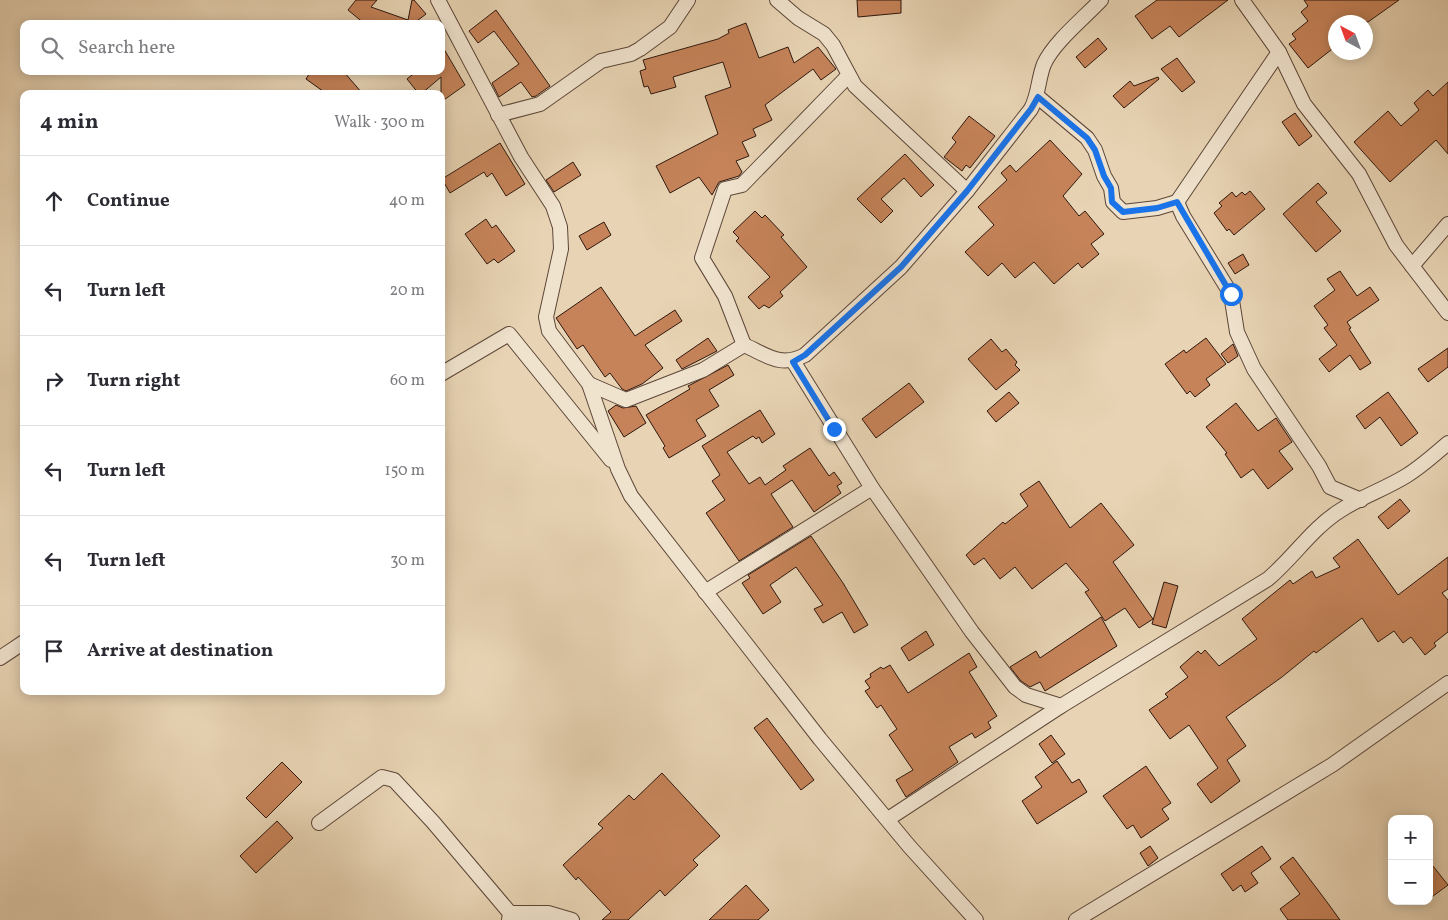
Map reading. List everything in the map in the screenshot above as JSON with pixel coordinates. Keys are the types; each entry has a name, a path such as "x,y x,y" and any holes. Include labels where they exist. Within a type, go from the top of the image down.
{"street":[{"path":"438,0 498,115 553,206 560,227 558,265 546,317 550,331 589,384 618,469 631,496 820,739 909,846 976,920"},
{"path":"498,115 540,104 600,61 631,54 640,49 670,27 688,0"},
{"path":"777,0 798,18 824,34 833,45 848,76 868,98 967,191"},
{"path":"848,76 742,186 725,189 702,258 725,296 744,345 783,363 793,362 805,355 901,267 967,191 1031,109 1038,97 1045,63 1053,51 1102,0"},
{"path":"1242,0 1279,52 1304,104 1359,174 1388,233 1448,313"},
{"path":"1038,97 1087,138 1095,150 1104,176 1111,188 1112,202 1123,212 1157,208 1177,202 1279,52"},
{"path":"1177,202 1231,294 1236,332 1261,382 1319,466 1330,487 1361,500"},
{"path":"1412,266 1448,224"},
{"path":"445,372 509,334 618,469"},
{"path":"589,384 626,400 703,370 744,345"},
{"path":"793,362 872,488 954,610 1015,687 1026,695 1061,706"},
{"path":"888,819 1061,706 1268,578 1322,525 1340,511 1405,477 1425,464 1448,443"},
{"path":"705,592 872,488"},
{"path":"0,658 20,645"},
{"path":"1076,920 1332,765 1448,683"},
{"path":"319,823 382,776 394,780 433,822 510,916 548,913 572,920"}],"building":[{"path":"356,0 377,0 371,7 408,20 360,20 348,10"},
{"path":"412,0 414,0 426,14 418,20 408,20"},
{"path":"857,0 901,0 901,13 858,17"},
{"path":"1157,0 1228,0 1179,37 1170,26 1152,39 1135,16"},
{"path":"1304,0 1399,0 1373,18 1373,15 1328,15 1328,52 1308,68 1289,44 1296,39 1292,34 1308,21 1301,12 1308,6"},
{"path":"496,10 550,86 536,96 532,97 521,82 499,97 492,83 519,64 494,31 478,43 469,31"},
{"path":"746,23 759,58 788,47 794,63 818,47 836,69 821,80 813,69 765,105 772,120 753,129 756,136 742,142 749,156 736,161 742,172 739,176 719,182 712,195 699,177 670,193 656,166 718,134 705,96 731,87 723,62 673,77 676,87 651,94 648,86 644,87 640,71 646,69 643,60 718,39 729,33 728,30"},
{"path":"1098,38 1107,49 1085,68 1076,57"},
{"path":"445,51 465,85 445,99 445,90 441,90 441,77 426,90 416,90 407,79 412,75 445,75"},
{"path":"1177,58 1195,82 1182,92 1161,69"},
{"path":"308,75 346,75 360,90 321,90 306,79"},
{"path":"1158,77 1159,79 1124,108 1113,96 1130,81 1134,86"},
{"path":"1448,82 1448,154 1436,140 1390,182 1354,142 1388,111 1401,126 1419,110 1414,103 1428,90 1433,96"},
{"path":"1295,113 1312,136 1299,146 1282,122"},
{"path":"969,116 995,136 970,168 966,165 962,171 944,157 956,142 952,138"},
{"path":"1050,140 1082,174 1063,196 1079,216 1085,211 1104,234 1091,244 1099,254 1082,268 1078,263 1054,284 1034,262 1015,278 1002,263 988,276 965,252 994,225 978,207 1007,180 1001,173 1010,165 1016,172"},
{"path":"500,143 525,184 506,196 492,173 487,177 484,172 450,193 445,184 445,177"},
{"path":"905,154 934,185 921,197 904,178 881,199 893,211 881,223 857,199"},
{"path":"573,162 581,175 554,192 546,180"},
{"path":"1318,183 1327,193 1316,202 1341,231 1316,252 1283,214"},
{"path":"1250,191 1265,209 1234,235 1229,229 1227,231 1214,213 1222,206 1219,203 1232,192 1236,197 1242,192 1245,195"},
{"path":"755,211 762,218 765,215 784,235 781,237 807,267 780,292 783,296 769,308 764,305 759,309 748,297 770,277 736,241 739,238 733,232"},
{"path":"486,219 492,228 496,225 515,251 498,263 494,259 487,264 465,234"},
{"path":"604,222 611,235 587,250 579,236"},
{"path":"1243,254 1249,265 1235,274 1228,263"},
{"path":"1340,271 1357,296 1370,287 1379,300 1347,322 1351,328 1349,329 1371,363 1360,370 1350,355 1329,372 1319,359 1337,345 1324,328 1328,325 1314,306 1335,290 1327,279"},
{"path":"601,287 635,336 675,310 682,321 645,345 663,368 642,384 626,391 622,389 610,373 605,377 583,345 577,349 556,318"},
{"path":"708,338 717,351 682,369 676,360"},
{"path":"1206,338 1226,364 1206,379 1210,385 1195,397 1190,391 1187,394 1165,364 1184,350 1186,353"},
{"path":"991,339 1002,352 1006,349 1017,362 1015,365 1020,370 996,390 968,359"},
{"path":"1233,344 1238,356 1228,363 1221,354"},
{"path":"1448,348 1448,367 1428,382 1418,369"},
{"path":"728,365 734,375 709,390 719,406 696,420 706,436 669,458 663,448 665,446 646,415 690,389 688,386"},
{"path":"909,383 924,402 876,438 862,419"},
{"path":"1009,392 1019,403 996,422 987,411"},
{"path":"1388,392 1418,433 1401,446 1380,417 1365,429 1356,416"},
{"path":"1236,403 1258,431 1276,418 1292,442 1279,451 1293,469 1268,489 1253,469 1241,478 1225,454 1227,453 1206,427"},
{"path":"616,405 623,408 636,406 646,423 624,437 608,411"},
{"path":"760,410 775,434 762,443 759,437 756,439 753,436 727,452 749,484 760,477 765,485 786,470 783,466 810,448 829,476 834,472 842,483 837,486 841,493 814,512 792,480 771,494 793,527 739,561 706,513 725,500 712,481 720,475 702,446"},
{"path":"1039,481 1070,528 1101,503 1134,545 1113,562 1153,619 1139,628 1125,608 1105,621 1085,592 1089,590 1066,563 1032,589 1015,567 1000,579 984,558 974,565 966,555 1003,522 1005,524 1028,506 1020,494"},
{"path":"1400,499 1410,511 1388,529 1378,517"},
{"path":"811,536 843,583 868,625 854,633 842,612 823,623 814,609 823,605 796,567 770,585 781,602 763,614 742,583 750,578 748,575"},
{"path":"1358,539 1398,595 1448,557 1448,589 1442,593 1448,600 1448,632 1434,643 1436,646 1425,655 1411,637 1403,643 1394,631 1378,642 1362,618 1316,653 1314,651 1282,677 1226,717 1246,746 1227,760 1240,781 1211,803 1197,784 1218,768 1189,725 1170,739 1149,710 1168,697 1165,694 1188,677 1180,667 1198,651 1201,654 1205,650 1219,666 1257,639 1242,619 1290,580 1293,584 1312,571 1316,578 1340,567 1333,558"},
{"path":"1164,582 1178,586 1166,628 1152,624"},
{"path":"1101,617 1117,646 1045,691 1040,682 1030,687 1021,681 1010,667 1036,651 1040,658"},
{"path":"926,631 934,645 909,661 901,648"},
{"path":"969,653 977,667 969,672 997,716 988,722 991,728 975,738 972,733 949,747 958,762 906,797 896,780 913,770 889,735 897,729 881,705 877,708 865,691 870,688 865,681 871,677 870,674 881,667 883,669 890,665 908,693"},
{"path":"767,718 814,780 801,790 754,728"},
{"path":"1051,735 1065,754 1052,763 1039,744"},
{"path":"1057,761 1072,783 1079,779 1087,792 1037,824 1022,801 1042,787 1035,777"},
{"path":"282,762 302,782 266,818 246,798"},
{"path":"1146,766 1171,803 1162,809 1169,819 1141,838 1133,825 1127,829 1103,796"},
{"path":"662,773 720,836 693,860 698,865 665,896 660,890 628,920 602,920 611,912 578,877 576,880 563,865 603,828 598,824 629,795 634,800"},
{"path":"277,821 293,838 256,873 240,856"},
{"path":"1150,846 1158,858 1148,866 1140,853"},
{"path":"1262,846 1271,859 1251,873 1258,883 1245,892 1241,885 1233,891 1221,874"},
{"path":"1293,857 1340,920 1288,920 1280,909 1300,894 1280,867"},
{"path":"1433,866 1448,885 1433,896"},
{"path":"746,885 769,910 758,920 709,920"}],"route":[{"path":"834,429 793,362 805,355 901,267 967,191 1031,109 1038,97 1087,138 1095,150 1104,176 1111,188 1112,202 1123,212 1157,208 1177,202 1183,216 1231,294"}]}
